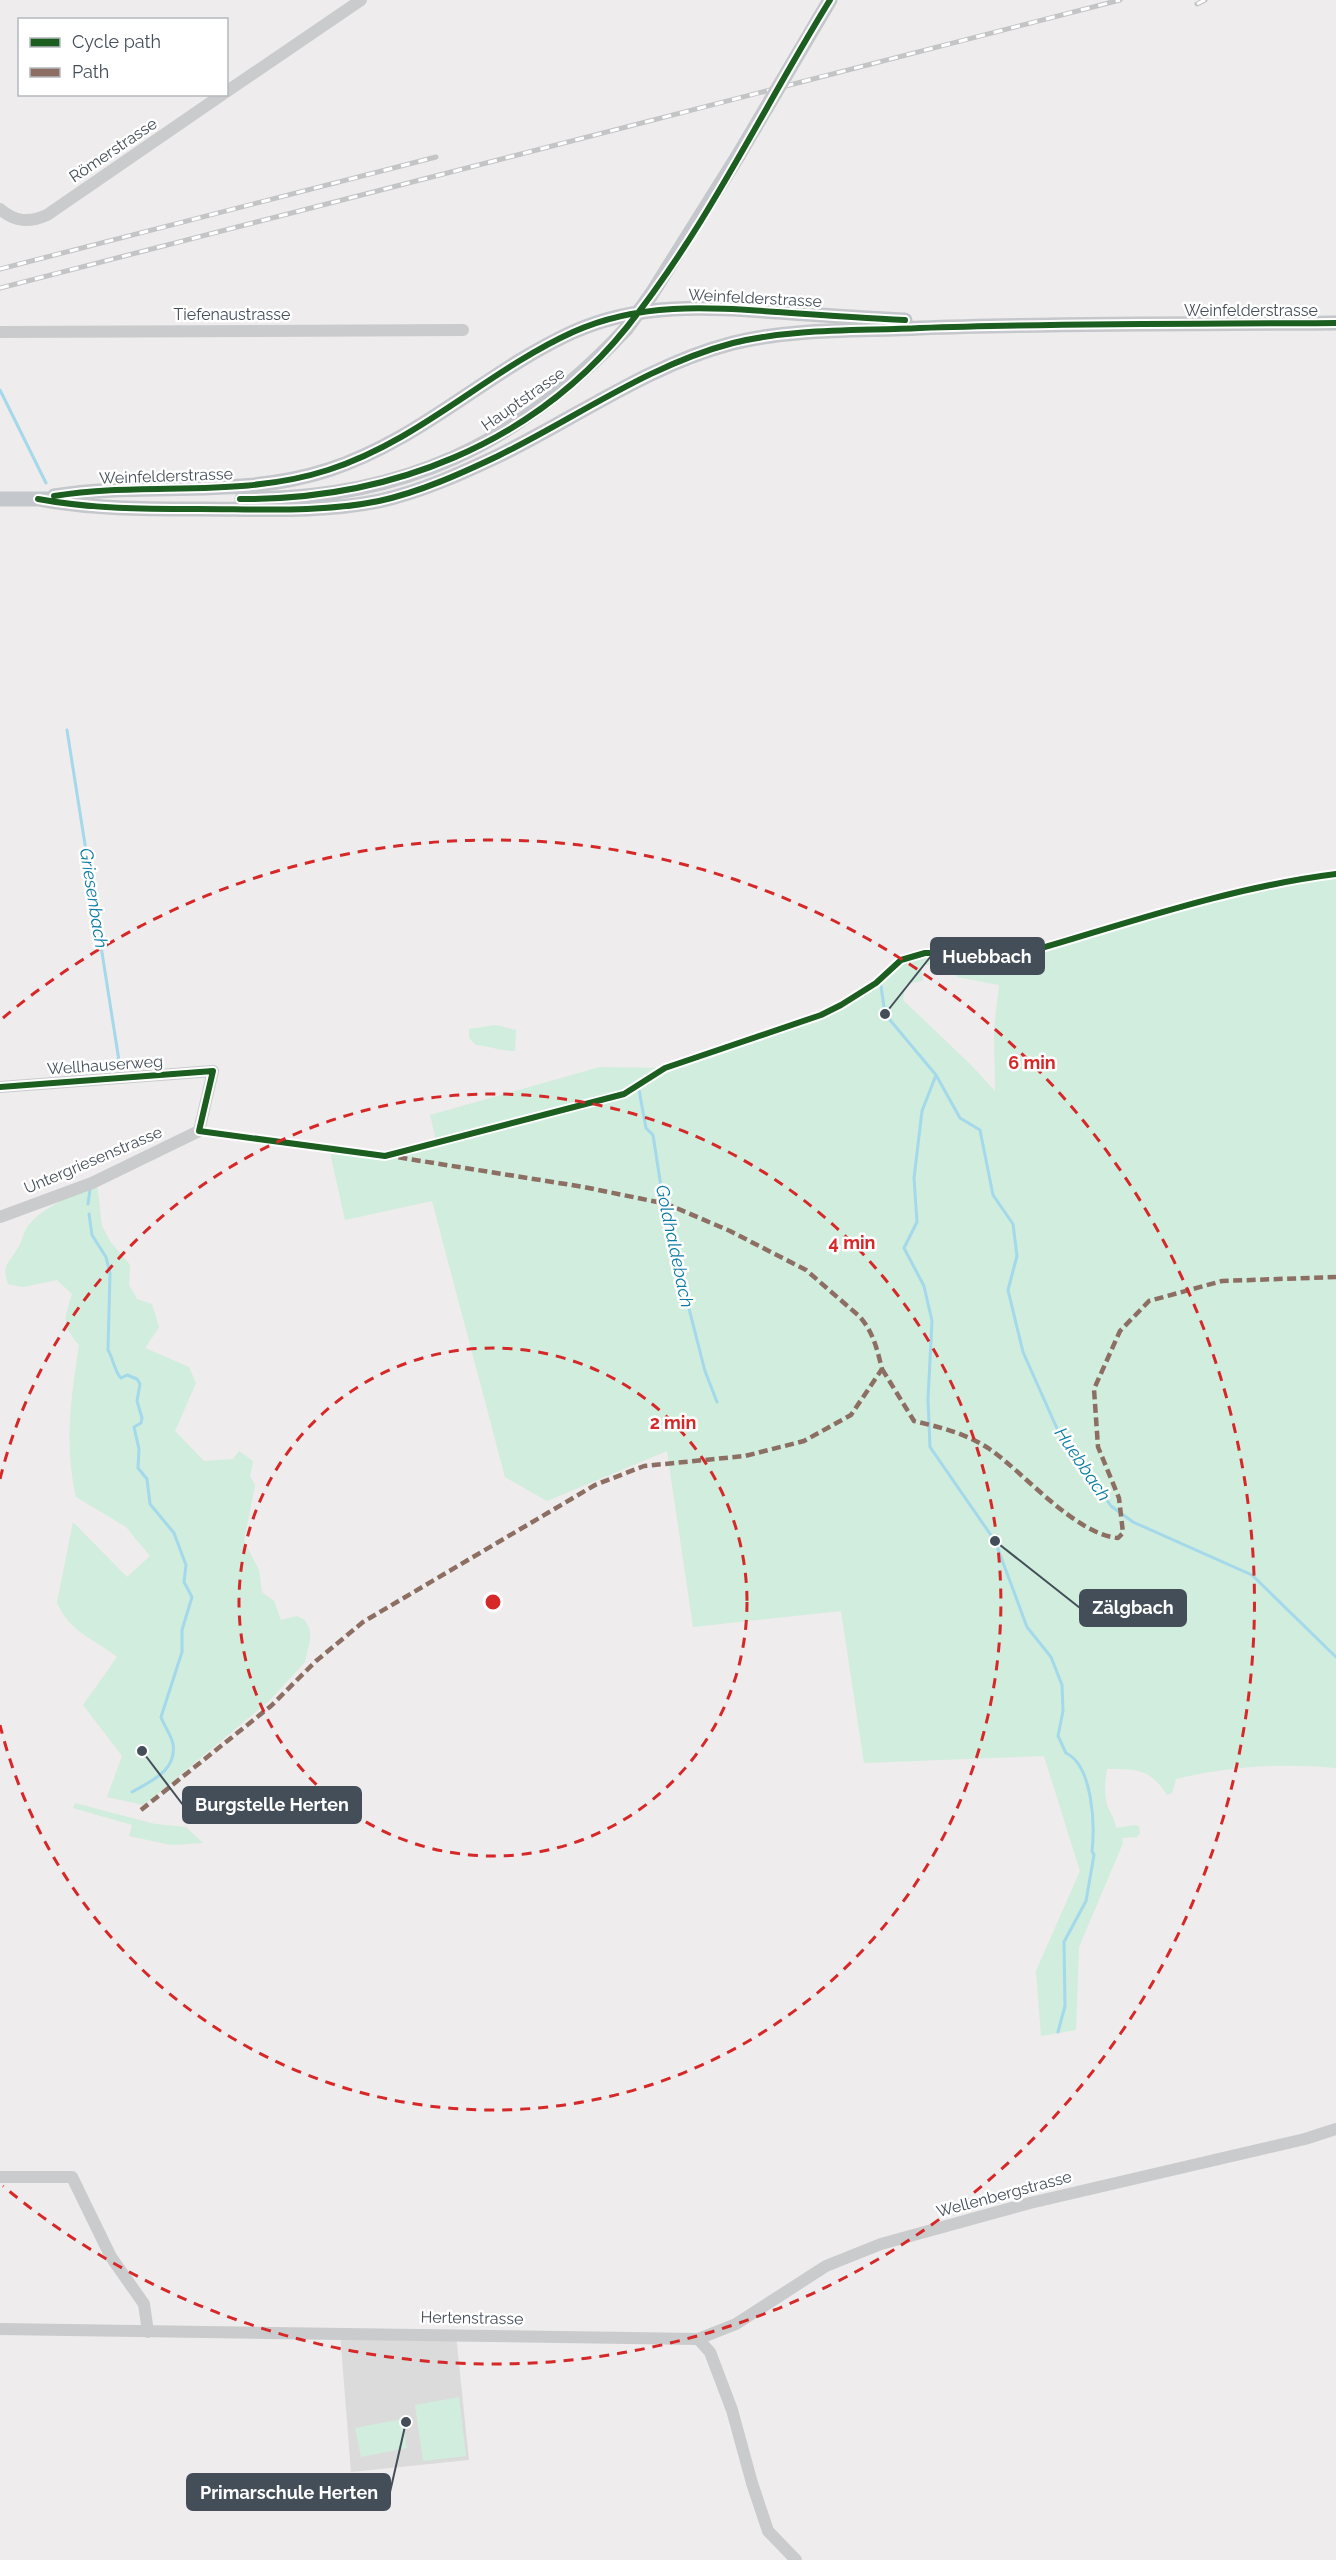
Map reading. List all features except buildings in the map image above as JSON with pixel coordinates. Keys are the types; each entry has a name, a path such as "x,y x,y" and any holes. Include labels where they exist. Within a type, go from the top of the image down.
{"main road":[{"name":"Hauptstrasse","path":"38,499 256,499 345,492 422,472 497,437 562,391 596,361 626,328 651,295 738,156 830,0"},
{"name":"Weinfelderstrasse","path":"38,499 110,491 252,486 328,470 371,453 413,432 525,359 572,333 596,323 653,309 709,308 986,326"},
{"name":"Weinfelderstrasse","path":"38,499 82,506 139,510 279,510 333,507 380,501 426,487 462,472 501,454 627,385 701,353 735,343 819,331 986,326 1336,323"},
{"path":"0,499 38,499"}],"street":[{"name":"Römerstrasse","path":"228,91 361,0"},
{"name":"Römerstrasse","path":"0,209 17,220 27,221 47,215 221,96"},
{"name":"Tiefenaustrasse","path":"0,332 463,330"},
{"name":"Wellhauserweg","path":"0,1087 213,1071 199,1131"},
{"name":"Untergriesenstrasse","path":"0,1217 92,1183 199,1131"},
{"name":"Wellenbergstrasse","path":"698,2339 736,2324 826,2266 881,2244 1030,2203 1294,2142 1336,2129"},
{"path":"0,2177 72,2177 111,2257 144,2304 148,2332"},
{"name":"Hertenstrasse","path":"0,2329 698,2339"},
{"path":"698,2339 710,2352 732,2410 768,2531 796,2560"}],"shaded area":[{"path":"340,2333 456,2335 469,2460 351,2472"}],"green space":[{"path":"1336,874 1336,1768 1276,1766 1216,1771 1176,1779 1172,1793 1167,1795 1155,1780 1142,1772 1107,1769 1106,1800 1116,1828 1135,1825 1139,1826 1140,1833 1137,1837 1122,1838 1123,1843 1079,1947 1076,2030 1041,2036 1036,1971 1080,1871 1044,1756 864,1763 841,1611 693,1627 667,1451 547,1501 505,1477 432,1201 345,1220 329,1148 385,1156 437,1144 430,1115 600,1067 665,1068 821,1015 876,983 901,960 925,953 1010,953 1035,950 1184,906 1259,887","holes":["953,961 957,977 999,985 994,1029 995,1091 903,1000 906,984 923,981 921,966"]},
{"path":"496,1025 516,1030 515,1051 476,1045 469,1038 469,1029"},
{"path":"97,1184 102,1226 110,1241 130,1265 129,1285 137,1299 152,1304 159,1327 145,1348 189,1367 196,1383 175,1431 204,1461 233,1459 239,1451 253,1461 250,1476 255,1485 244,1541 259,1570 262,1592 274,1601 281,1620 297,1616 305,1620 310,1630 305,1662 269,1701 144,1805 107,1797 122,1756 83,1705 117,1657 76,1628 57,1603 73,1522 127,1577 150,1556 126,1527 76,1497 70,1458 70,1421 79,1345 69,1332 66,1321 72,1294 57,1280 23,1287 8,1284 6,1277 6,1267 31,1222 58,1202"},
{"path":"75,1803 155,1824 186,1827 203,1843 171,1845 129,1836 132,1825 73,1808"},
{"path":"459,2397 466,2456 423,2461 415,2405"},
{"path":"402,2419 407,2448 361,2457 355,2428"}],"waterway":[{"name":"Griesenbach","path":"0,390 46,483"},
{"name":"Griesenbach","path":"67,730 120,1067"},
{"name":"Huebbach","path":"881,986 885,1014 936,1075 960,1118 980,1130 993,1195 1013,1224 1017,1256 1008,1290 1023,1352 1059,1433 1111,1506 1133,1522 1252,1575 1336,1657"},
{"path":"936,1075 922,1111 914,1178 917,1222 904,1248 924,1286 932,1321 928,1399 930,1447 995,1541 1027,1627 1051,1657 1062,1685 1063,1711 1058,1736 1066,1753 1082,1770 1087,1783 1092,1812 1092,1851 1094,1855 1086,1901 1064,1942 1065,2006 1058,2032"},
{"name":"Goldhaldebach","path":"639,1090 646,1128 653,1135 666,1219 705,1371 717,1402"},
{"path":"88,1204 90,1190"},
{"name":"Griesenbach","path":"89,1214 92,1235 106,1257 110,1273 108,1350 121,1378 127,1375 137,1379 140,1384 137,1401 142,1418 141,1423 134,1427 139,1449 138,1468 147,1479 150,1504 174,1533 186,1565 184,1582 192,1597 182,1630 182,1652 161,1717 173,1744 171,1761 161,1774 132,1792"}],"railway":[{"path":"0,288 1120,0"},
{"path":"1197,4 1205,0"},
{"path":"0,269 436,157"}],"marked path":[{"path":"141,1810 271,1706 316,1661 363,1622 595,1485 644,1466 745,1456 804,1441 851,1415 882,1369 871,1334 859,1316 806,1270 730,1231 667,1204 584,1187 396,1157"},
{"path":"882,1369 914,1421 954,1432 982,1444 1068,1515 1102,1534 1118,1538 1123,1533 1119,1498 1098,1447 1094,1389 1120,1331 1149,1301 1222,1281 1336,1277"}],"cycle path":[{"path":"240,499 296,497 350,489 403,476 454,458 502,434 547,404 589,368 627,327 656,289 709,208 830,0"},
{"path":"54,496 88,492 260,484 294,479 328,470 362,457 393,441 542,348 598,322 623,316 648,311 699,308 905,320"},
{"path":"38,499 118,508 266,510 312,509 379,501 425,488 484,463 642,378 671,365 733,343 756,338 826,331 1024,325 1336,323"},
{"path":"0,1087 213,1071 199,1131 385,1156 624,1094 665,1068 821,1015 876,983 901,960 925,953 1010,953 1035,950 1222,896 1259,887 1336,874"}],"place":[{"name":"Huebbach","path":"885,1014"},
{"name":"Zälgbach","path":"995,1541"},
{"name":"Burgstelle Herten","path":"142,1751"},
{"name":"Primarschule Herten","path":"406,2422"}]}
